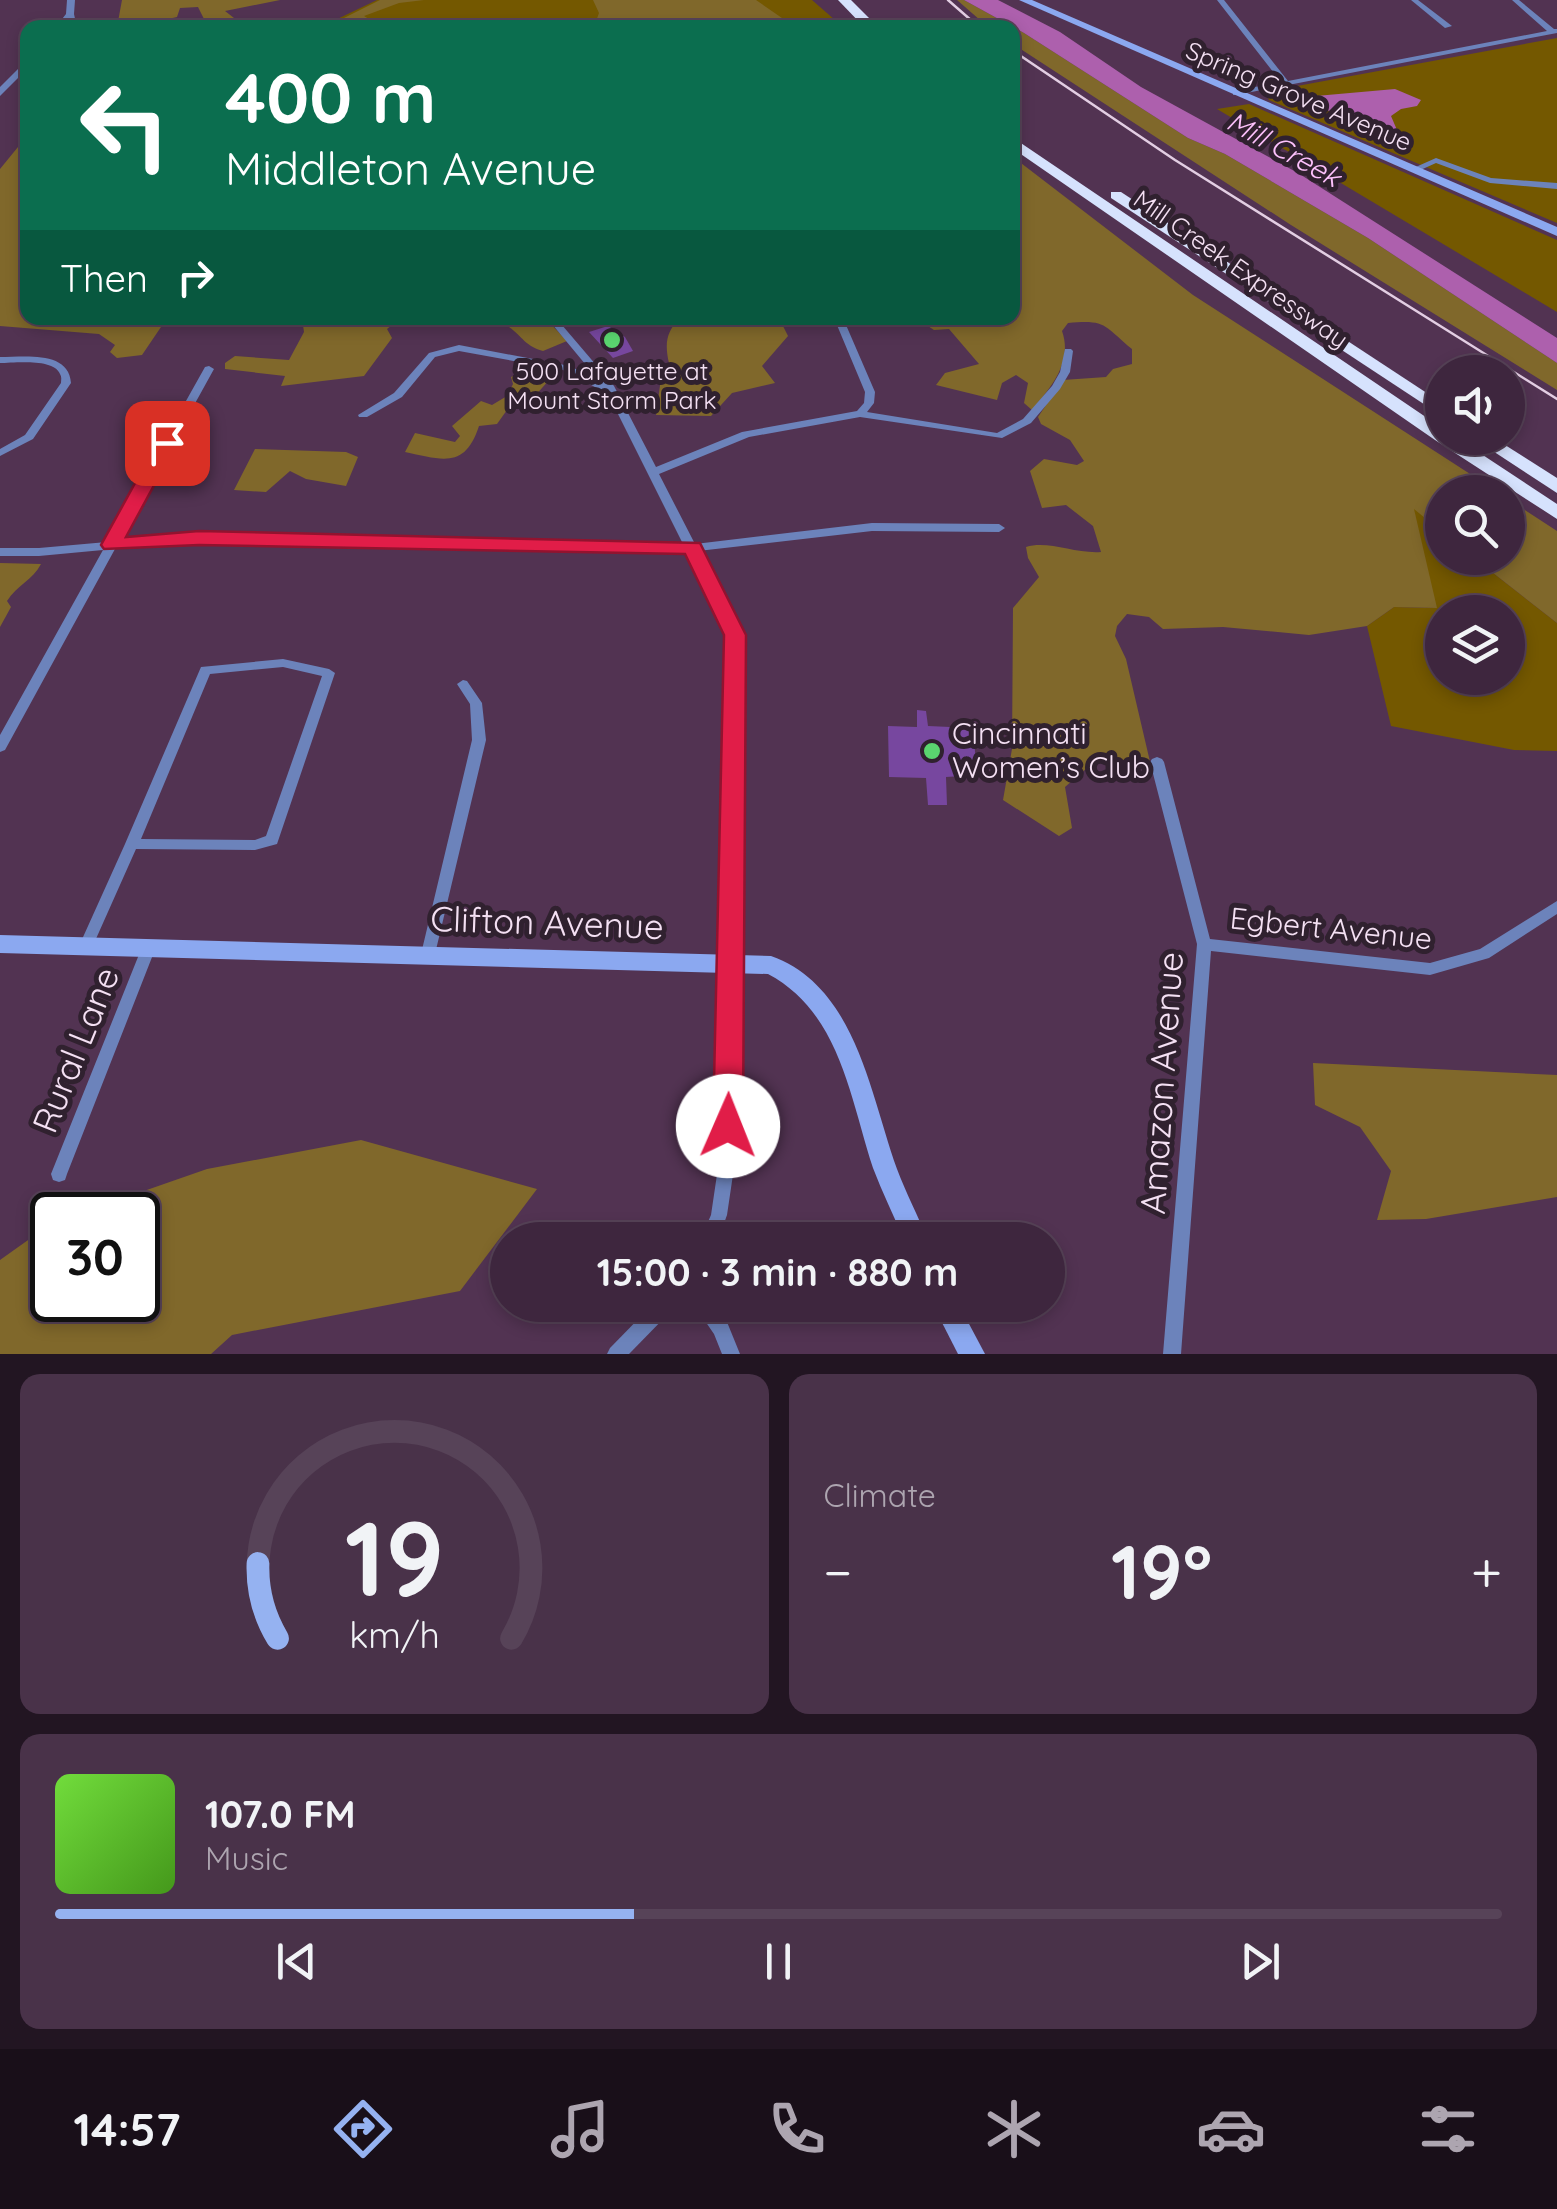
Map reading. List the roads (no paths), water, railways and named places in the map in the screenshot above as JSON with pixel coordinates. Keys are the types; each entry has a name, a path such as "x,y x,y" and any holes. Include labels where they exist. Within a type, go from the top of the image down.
{"highway":[{"path":"827,0 846,20"},
{"path":"844,0 865,20"},
{"name":"Mill Creek Expressway","path":"1020,131 1425,400"},
{"name":"Mill Creek Expressway","path":"1020,147 1425,424"},
{"name":"Mill Creek Expressway","path":"1471,455 1557,513"},
{"path":"1508,455 1557,487"}],"main road":[{"name":"Spring Grove Avenue","path":"1024,0 1557,232"},
{"name":"Clifton Avenue","path":"0,944 771,965 793,973 821,1004 844,1047 887,1173 908,1222"},
{"path":"954,1322 972,1354"}],"street":[{"path":"71,0 72,20"},
{"path":"1220,0 1285,82"},
{"path":"1414,0 1448,26"},
{"path":"1515,0 1555,32"},
{"path":"65,20 70,14"},
{"path":"1236,94 1555,32"},
{"path":"0,93 20,71"},
{"path":"1418,172 1436,160 1490,180 1557,186"},
{"path":"1418,172 1447,165"},
{"path":"557,325 600,372 613,393 735,635 727,1161 715,1222"},
{"path":"841,325 870,392 870,403 860,414"},
{"path":"363,415 398,395 432,355 459,348 566,368 613,393"},
{"path":"654,472 746,434 860,414 998,436 1027,421 1062,380 1068,351"},
{"path":"0,360 52,362 65,368 68,379 29,437 0,453"},
{"path":"0,747 209,369"},
{"path":"0,552 199,538 692,548 872,528 999,528"},
{"path":"86,946 205,670 283,663 327,670 272,840 256,846 132,844"},
{"path":"428,954 479,740 476,703 463,684"},
{"name":"Amazon Avenue","path":"1157,762 1204,944 1172,1354"},
{"name":"Egbert Avenue","path":"1204,944 1430,969 1484,954 1557,907"},
{"name":"Rural Lane","path":"58,1174 148,947"},
{"path":"616,1354 648,1322"},
{"path":"716,1322 732,1354"}],"railway":[{"path":"948,0 971,20"},
{"path":"1020,55 1175,160 1557,399"}],"place":[{"name":"500 Lafayette at Mount Storm Park","path":"612,340"},
{"name":"Cincinnati Women’s Club","path":"932,751"}],"water label":[{"name":"Mill Creek","path":"1284,149"}]}
